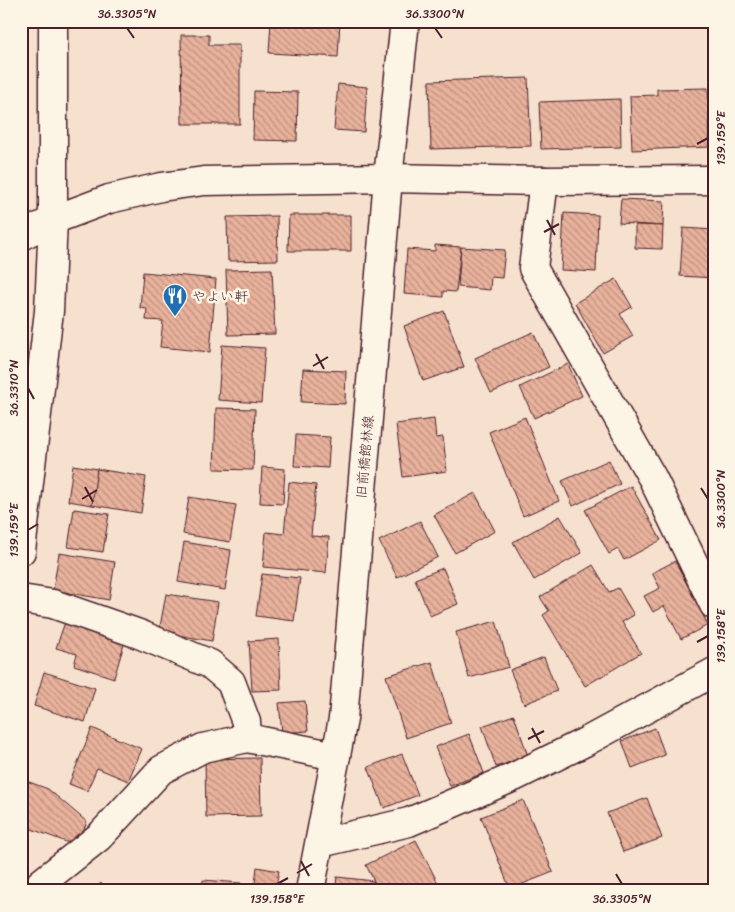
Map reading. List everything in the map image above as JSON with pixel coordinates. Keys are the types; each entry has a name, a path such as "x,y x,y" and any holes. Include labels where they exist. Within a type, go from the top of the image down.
{"street":[{"path":"21,551 49,311 53,220 53,21"},
{"name":"旧前橋館林線","path":"310,891 342,719 388,178 405,21"},
{"path":"21,236 53,220 109,199 161,187 204,181 388,178 544,181 714,180"},
{"path":"544,181 533,268 653,479 714,605"},
{"path":"21,599 62,607 139,634 210,664 231,682 246,722 247,738"},
{"path":"320,843 409,822 514,777 587,741 714,672"},
{"path":"34,891 41,883 99,837 161,770 203,748 247,738 336,756"}],"building":[{"path":"271,21 340,21 338,57 269,53"},
{"path":"181,35 209,35 209,45 240,45 240,124 182,124"},
{"path":"528,78 531,146 431,149 429,81"},
{"path":"338,84 367,87 364,132 334,130"},
{"path":"708,88 710,147 632,150 630,96 657,95 657,89"},
{"path":"254,91 298,92 297,141 253,140"},
{"path":"620,99 621,147 541,149 539,102"},
{"path":"621,199 664,201 663,226 619,223"},
{"path":"564,213 598,215 596,272 561,270"},
{"path":"289,215 351,215 351,251 288,251"},
{"path":"277,216 278,260 228,261 227,217"},
{"path":"635,225 663,226 662,249 635,248"},
{"path":"683,228 714,230 714,278 680,276"},
{"path":"435,245 461,247 456,292 443,291 443,297 404,294 407,249 435,251"},
{"path":"461,247 505,250 502,278 491,277 490,290 458,287"},
{"path":"272,269 275,334 228,335 226,270"},
{"path":"143,272 216,279 210,352 160,347 163,321 146,320 147,309 140,308"},
{"path":"616,279 632,307 620,314 633,336 603,353 575,303"},
{"path":"444,311 464,367 423,381 404,326"},
{"path":"533,332 549,367 491,393 475,358"},
{"path":"222,345 265,348 261,403 218,400"},
{"path":"568,364 582,396 534,418 520,387"},
{"path":"303,369 346,371 345,404 301,402"},
{"path":"216,408 255,409 253,470 214,469"},
{"path":"525,417 559,501 523,516 489,432"},
{"path":"434,419 436,438 443,437 447,471 403,477 396,424"},
{"path":"296,435 330,437 328,468 294,466"},
{"path":"609,460 620,484 573,506 562,481"},
{"path":"73,465 98,469 92,505 68,501"},
{"path":"262,467 285,469 283,504 260,503"},
{"path":"97,469 146,477 141,513 92,505"},
{"path":"289,482 316,485 311,536 329,537 326,573 263,567 266,532 284,534"},
{"path":"631,486 661,540 624,560 618,549 609,554 585,510"},
{"path":"475,493 495,531 455,553 434,515"},
{"path":"189,497 236,505 230,542 183,534"},
{"path":"74,509 109,514 103,552 68,547"},
{"path":"560,516 582,553 534,580 513,542"},
{"path":"420,521 438,557 397,577 379,541"},
{"path":"184,542 231,550 225,590 178,582"},
{"path":"59,553 115,562 109,600 53,590"},
{"path":"675,561 708,625 681,639 664,606 653,612 644,596 660,588 652,573"},
{"path":"593,565 609,592 618,588 634,615 622,622 641,653 585,686 543,615 549,611 540,597"},
{"path":"443,568 458,604 430,616 415,579"},
{"path":"262,574 300,578 294,621 256,616"},
{"path":"166,594 218,602 212,641 159,632"},
{"path":"496,621 509,667 469,678 456,632"},
{"path":"65,622 125,641 114,678 74,665 77,654 56,648"},
{"path":"279,639 281,690 252,691 249,641"},
{"path":"544,657 557,691 524,704 510,670"},
{"path":"432,662 451,723 406,738 386,676"},
{"path":"44,672 95,688 85,722 34,706"},
{"path":"305,701 308,731 282,733 279,703"},
{"path":"514,715 528,756 496,767 482,726"},
{"path":"92,728 142,749 128,781 97,768 87,791 69,784"},
{"path":"655,728 665,755 632,768 622,741"},
{"path":"469,734 484,773 450,786 435,747"},
{"path":"402,754 418,795 384,808 368,767"},
{"path":"260,758 261,816 206,817 205,759"},
{"path":"21,779 48,789 87,822 77,846 21,825"},
{"path":"647,798 662,838 623,852 607,813"},
{"path":"523,800 553,872 510,889 481,817"},
{"path":"416,840 442,891 379,891 366,865"},
{"path":"257,867 279,871 275,891 254,891"},
{"path":"337,877 374,881 373,891 335,891"},
{"path":"203,880 241,883 240,891 202,891"},
{"path":"101,883 108,891 92,891"}],"place":[{"name":"やよい軒","path":"175,317"}]}
